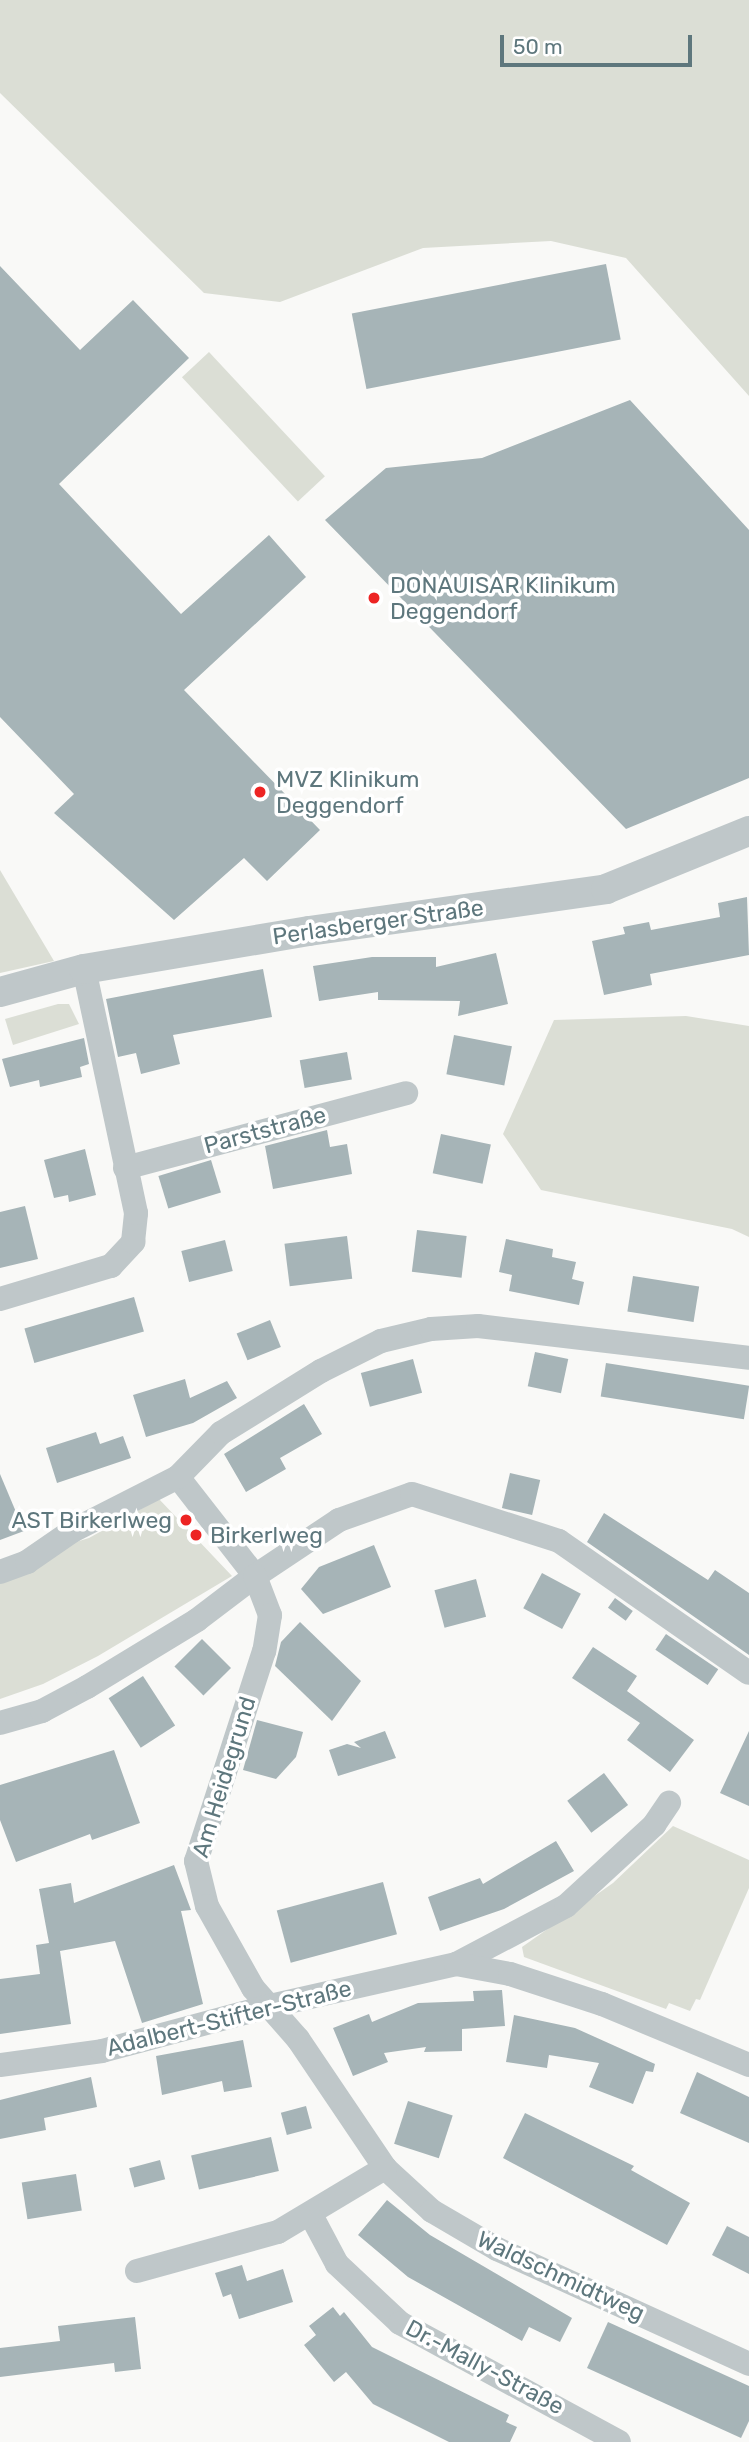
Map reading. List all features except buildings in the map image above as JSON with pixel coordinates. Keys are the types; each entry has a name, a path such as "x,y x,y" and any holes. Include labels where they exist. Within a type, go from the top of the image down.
{"street":[{"name":"Perlasberger Straße","path":"0,992 84,970 309,930 607,889 749,831"},
{"path":"0,1299 111,1266 133,1242 135,1213 84,970"},
{"name":"Parststraße","path":"125,1167 405,1093"},
{"path":"0,1572 27,1562 72,1531 178,1477 221,1433 321,1371 381,1341 431,1329 478,1326 749,1358"},
{"name":"Am Heidegrund","path":"178,1477 255,1576 270,1615 264,1651 196,1861 207,1906 253,1988 270,2006"},
{"path":"0,1723 42,1711 87,1687 197,1620 255,1576 339,1520 412,1494 559,1541 749,1673"},
{"name":"Adalbert-Stifter-Straße","path":"0,2065 102,2051 270,2006 456,1964 566,1906 654,1825 669,1803"},
{"name":"Adalbert-Stifter-Straße","path":"456,1964 510,1974 602,2004 749,2065"},
{"name":"Waldschmidtweg","path":"270,2006 298,2039 385,2168 432,2210 497,2249 749,2364"},
{"path":"137,2271 233,2247 311,2216 385,2168"},
{"name":"Dr.-Mally-Straße","path":"311,2216 337,2264 400,2323 619,2442"}],"shaded area":[{"path":"0,0 749,0 749,396 626,258 551,241 423,248 280,302 204,293 0,93"},
{"path":"209,352 325,476 298,502 182,377"},
{"path":"0,870 54,961 0,973"},
{"path":"58,1004 69,1004 79,1024 13,1045 5,1019"},
{"path":"686,1016 749,1026 749,1237 732,1229 541,1190 503,1134 554,1020"},
{"path":"159,1499 232,1576 98,1656 43,1684 0,1699 0,1565 89,1538"},
{"path":"673,1826 749,1860 749,1888 700,2000 696,1999 690,2011 669,2003 666,2009 524,1957 522,1947 613,1883"}],"place":[{"name":"DONAUISAR Klinikum Deggendorf","path":"374,598"},
{"name":"MVZ Klinikum Deggendorf","path":"260,792"},
{"name":"AST Birkerlweg","path":"186,1520"},
{"name":"Birkerlweg","path":"196,1535"}]}
